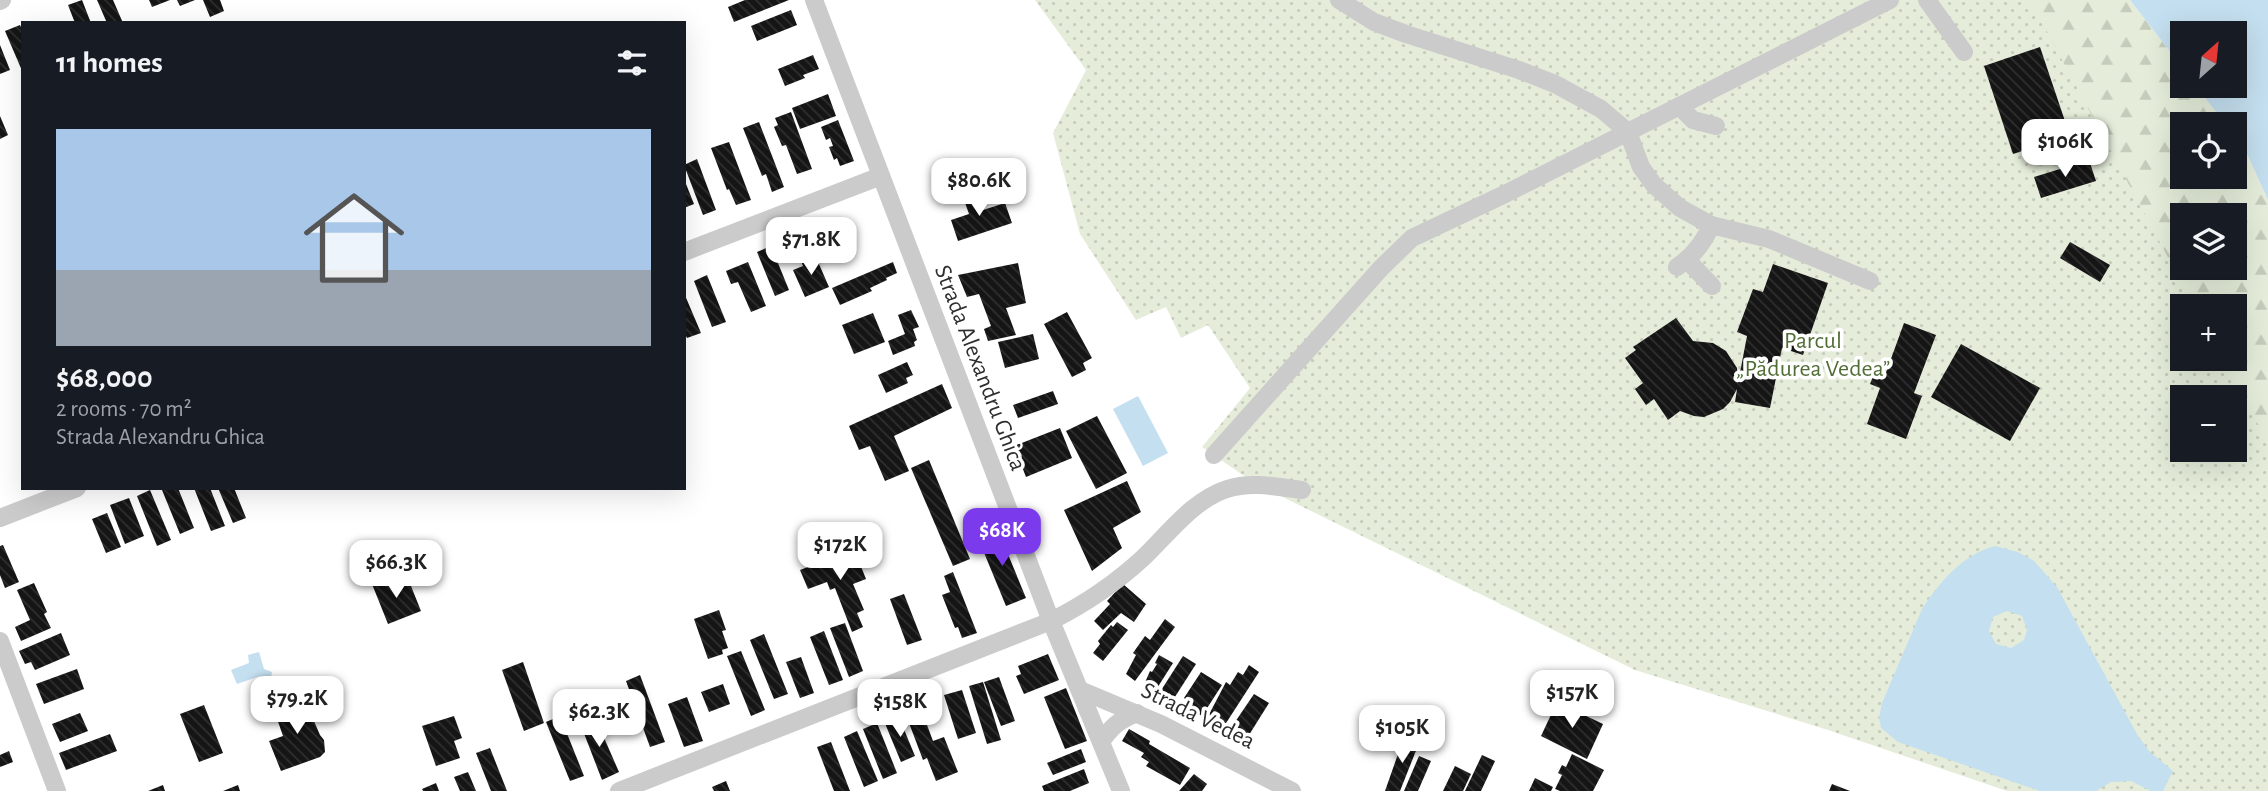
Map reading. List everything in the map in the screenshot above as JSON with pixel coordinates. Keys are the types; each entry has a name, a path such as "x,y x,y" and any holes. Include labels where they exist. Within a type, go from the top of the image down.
{"street":[{"name":"Strada Alexandru Ghica","path":"814,0 1051,621 1121,791"},
{"path":"1339,0 1384,26 1555,84 1601,109 1628,132 1641,167 1654,185 1680,208 1711,225 1769,239 1870,281"},
{"path":"1214,456 1359,293 1412,238 1890,0"},
{"path":"1927,0 1964,52"},
{"path":"1679,106 1693,120 1716,125"},
{"path":"686,252 881,176"},
{"path":"1711,225 1706,238 1682,264 1712,286"},
{"path":"619,791 1051,621 1079,607 1110,586 1211,496 1236,487 1256,484 1303,490"},
{"path":"0,518 72,490"},
{"path":"0,641 57,791"},
{"name":"Strada Vedea","path":"1080,690 1137,713 1292,791"},
{"path":"1101,743 1121,719 1137,713"}],"green space":[{"name":"Parcul „Pădurea Vedea”","path":"1035,0 2030,0 2170,261 2170,280 2180,280 2188,294 2170,294 2170,371 2229,371 2237,385 2170,385 2170,462 2247,462 2247,404 2268,443 2268,791 2007,791 1825,729 1635,670 1256,484 1202,447 1250,388 1208,325 1181,338 1166,307 1136,320 1080,234 1053,133 1086,70"},
{"path":"1941,0 2130,0 2170,52 2170,98 2205,98 2216,112 2170,112 2170,189 2247,189 2247,154 2268,200 2268,443 2247,414 2247,385 2193,385 2184,371 2247,371 2247,294 2170,294 2170,350"}],"water":[{"path":"2130,0 2268,0 2268,200 2247,154 2247,112 2216,112 2205,98 2247,98 2247,21 2170,21 2170,52"},
{"path":"1138,396 1168,453 1143,466 1113,409"},
{"path":"1995,546 2018,552 2034,561 2057,587 2138,736 2150,752 2173,771 2163,791 2151,791 2131,781 2111,782 2096,791 2040,791 1898,742 1881,728 1879,718 1882,703 1922,609 1953,570 1983,550","holes":["2007,611 2022,616 2027,630 2024,640 2011,648 1996,644 1989,631 1993,617"]},
{"path":"259,652 264,669 272,672 271,678 264,681 260,676 237,684 231,670 249,663 248,655"}],"building":[{"path":"82,0 90,21 74,21 68,5"},
{"path":"97,0 113,0 122,21 106,21"},
{"path":"149,0 170,0 152,7"},
{"path":"177,0 195,0 180,6"},
{"path":"203,0 220,0 224,11 210,17"},
{"path":"745,0 789,0 734,22 728,7"},
{"path":"791,10 797,25 757,41 751,26"},
{"path":"20,25 21,27 21,68 5,31"},
{"path":"0,45 10,70 0,74"},
{"path":"2040,47 2070,136 2013,154 1984,66"},
{"path":"813,55 819,69 785,86 778,69"},
{"path":"828,94 836,116 800,129 792,108"},
{"path":"791,112 812,169 797,174 786,145 782,146 774,127 778,125 775,118"},
{"path":"0,116 8,135 0,139"},
{"path":"838,120 854,161 840,166 837,158 834,160 829,147 833,146 830,138 826,140 821,127"},
{"path":"759,122 784,187 772,192 766,174 762,176 743,128"},
{"path":"729,142 751,200 736,205 729,189 727,190 711,148"},
{"path":"697,159 716,210 703,215 686,164"},
{"path":"2089,160 2096,181 2041,198 2034,177"},
{"path":"686,184 694,204 686,207"},
{"path":"977,189 983,210 1005,203 1012,223 958,241 951,220 969,214 962,194"},
{"path":"2070,242 2110,265 2100,282 2060,258"},
{"path":"771,246 789,290 775,296 757,252"},
{"path":"815,255 829,287 805,297 793,270 803,266 801,261"},
{"path":"748,262 766,306 751,312 738,282 731,284 726,271"},
{"path":"893,262 897,273 870,288 872,291 840,305 832,288"},
{"path":"1018,263 1026,303 1006,308 1016,335 988,341 984,329 991,326 979,294 967,297 958,275"},
{"path":"1773,264 1828,283 1803,355 1782,348 1770,408 1735,402 1737,389 1723,409 1704,417 1680,411 1668,420 1654,399 1646,405 1635,389 1643,383 1625,358 1636,350 1633,347 1676,318 1693,341 1713,343 1726,351 1737,368 1738,383 1747,336 1737,332 1753,289 1763,292"},
{"path":"707,275 726,322 712,327 694,281"},
{"path":"686,298 701,333 687,338 686,336"},
{"path":"911,310 919,327 913,329 917,340 914,342 915,346 893,355 888,341 905,334 898,315"},
{"path":"1067,312 1092,358 1083,363 1086,370 1072,377 1044,324"},
{"path":"873,313 885,342 854,354 842,325"},
{"path":"1904,323 1936,335 1914,393 1922,396 1906,439 1867,424 1880,388 1870,384 1874,374 1884,378"},
{"path":"1033,334 1039,359 1005,368 998,342"},
{"path":"1961,344 2040,388 2010,441 1931,397"},
{"path":"907,362 913,375 906,378 908,383 886,393 878,375"},
{"path":"942,384 952,408 894,436 909,471 885,481 870,446 859,450 849,426"},
{"path":"1053,391 1058,404 1018,418 1013,405"},
{"path":"1097,416 1127,473 1096,489 1066,431"},
{"path":"1060,428 1072,458 1026,477 1014,446"},
{"path":"929,460 970,559 953,566 911,468"},
{"path":"1127,481 1141,512 1113,528 1122,548 1092,571 1064,510"},
{"path":"150,490 171,540 157,546 137,496"},
{"path":"162,490 179,490 194,528 180,534"},
{"path":"195,490 211,490 225,526 211,531"},
{"path":"219,490 235,490 246,518 233,523"},
{"path":"129,498 144,536 125,544 110,505"},
{"path":"107,513 121,547 106,553 92,519"},
{"path":"998,530 1026,598 1006,606 978,538"},
{"path":"3,545 19,582 5,588 0,575 0,546"},
{"path":"854,549 866,579 853,584 864,610 857,613 863,627 852,632 835,588 830,590 827,582 808,589 800,570"},
{"path":"953,572 977,633 962,638 958,627 955,628 942,595 950,592 944,576"},
{"path":"391,576 395,586 409,581 421,611 388,624 372,584"},
{"path":"34,583 51,628 21,641 15,627 30,620 17,590"},
{"path":"1123,584 1146,604 1134,622 1121,613 1103,630 1094,621 1110,604 1107,601"},
{"path":"904,594 922,640 907,645 890,599"},
{"path":"719,610 726,630 722,631 728,648 722,650 723,654 708,659 694,619"},
{"path":"1165,619 1175,627 1135,681 1126,674 1136,655 1133,653 1145,636 1150,640"},
{"path":"1117,622 1128,630 1103,661 1093,653 1100,644 1098,641 1111,625 1113,627"},
{"path":"845,623 863,671 849,677 830,628"},
{"path":"824,631 843,680 829,685 810,637"},
{"path":"61,633 70,655 35,670 31,662 25,664 19,651"},
{"path":"764,634 788,694 774,699 750,640"},
{"path":"741,651 765,710 751,716 727,656"},
{"path":"1048,654 1059,680 1024,694 1016,676 1021,674 1018,666"},
{"path":"1159,655 1173,663 1154,693 1143,687 1150,671 1152,672 1157,664 1155,663"},
{"path":"1183,656 1196,664 1173,700 1160,692"},
{"path":"801,657 814,693 800,698 786,662"},
{"path":"523,662 544,723 524,731 502,670"},
{"path":"1249,665 1259,672 1219,734 1204,724 1226,682 1230,685 1238,672 1243,675"},
{"path":"77,669 84,689 44,704 36,684"},
{"path":"1201,672 1222,685 1202,716 1190,708 1193,704 1184,698"},
{"path":"640,675 665,742 650,747 626,681"},
{"path":"999,677 1015,721 1001,726 984,682"},
{"path":"983,682 1001,740 987,744 969,686"},
{"path":"723,684 730,704 709,712 701,692"},
{"path":"1066,688 1087,741 1065,749 1044,697"},
{"path":"962,690 976,733 958,739 944,695"},
{"path":"1254,694 1269,703 1244,743 1233,736 1238,728 1233,725"},
{"path":"687,697 703,741 684,747 668,704"},
{"path":"304,698 324,740 325,752 320,757 281,771 269,741 283,736 274,710"},
{"path":"1557,702 1603,724 1587,759 1541,736"},
{"path":"204,705 223,753 199,762 180,714"},
{"path":"921,709 933,741 944,737 958,772 936,781 927,758 923,760 906,715"},
{"path":"80,713 88,731 60,742 52,724"},
{"path":"898,715 915,756 901,762 884,721"},
{"path":"454,716 462,738 454,741 460,758 436,766 422,726"},
{"path":"560,716 584,776 570,781 546,722"},
{"path":"595,717 619,772 602,780 580,723"},
{"path":"877,723 897,773 883,779 863,729"},
{"path":"1129,729 1190,768 1180,785 1146,766 1149,762 1141,757 1144,753 1122,741"},
{"path":"857,731 878,781 864,787 844,737"},
{"path":"110,734 117,751 66,770 59,753"},
{"path":"1404,737 1419,743 1400,791 1385,791"},
{"path":"831,742 850,791 834,791 817,747"},
{"path":"490,748 507,791 491,791 476,753"},
{"path":"1081,749 1086,762 1053,775 1047,763"},
{"path":"9,751 13,762 0,767 0,755"},
{"path":"1572,754 1604,770 1593,791 1555,789 1562,775 1558,773 1562,765 1566,767"},
{"path":"1482,755 1495,761 1481,791 1465,791"},
{"path":"1419,756 1431,761 1418,791 1404,791"},
{"path":"1455,766 1471,774 1463,791 1443,791"},
{"path":"1084,769 1089,783 1070,791 1044,791 1042,786"},
{"path":"468,772 476,791 460,791 454,777"},
{"path":"1194,774 1207,784 1202,791 1179,791"},
{"path":"1535,778 1553,787 1551,791 1529,791"},
{"path":"726,781 730,791 714,791 712,787"},
{"path":"436,783 439,791 423,791 422,789"},
{"path":"1832,784 1850,791 1829,791"},
{"path":"163,785 165,791 148,791"},
{"path":"238,785 240,791 223,791"}]}
